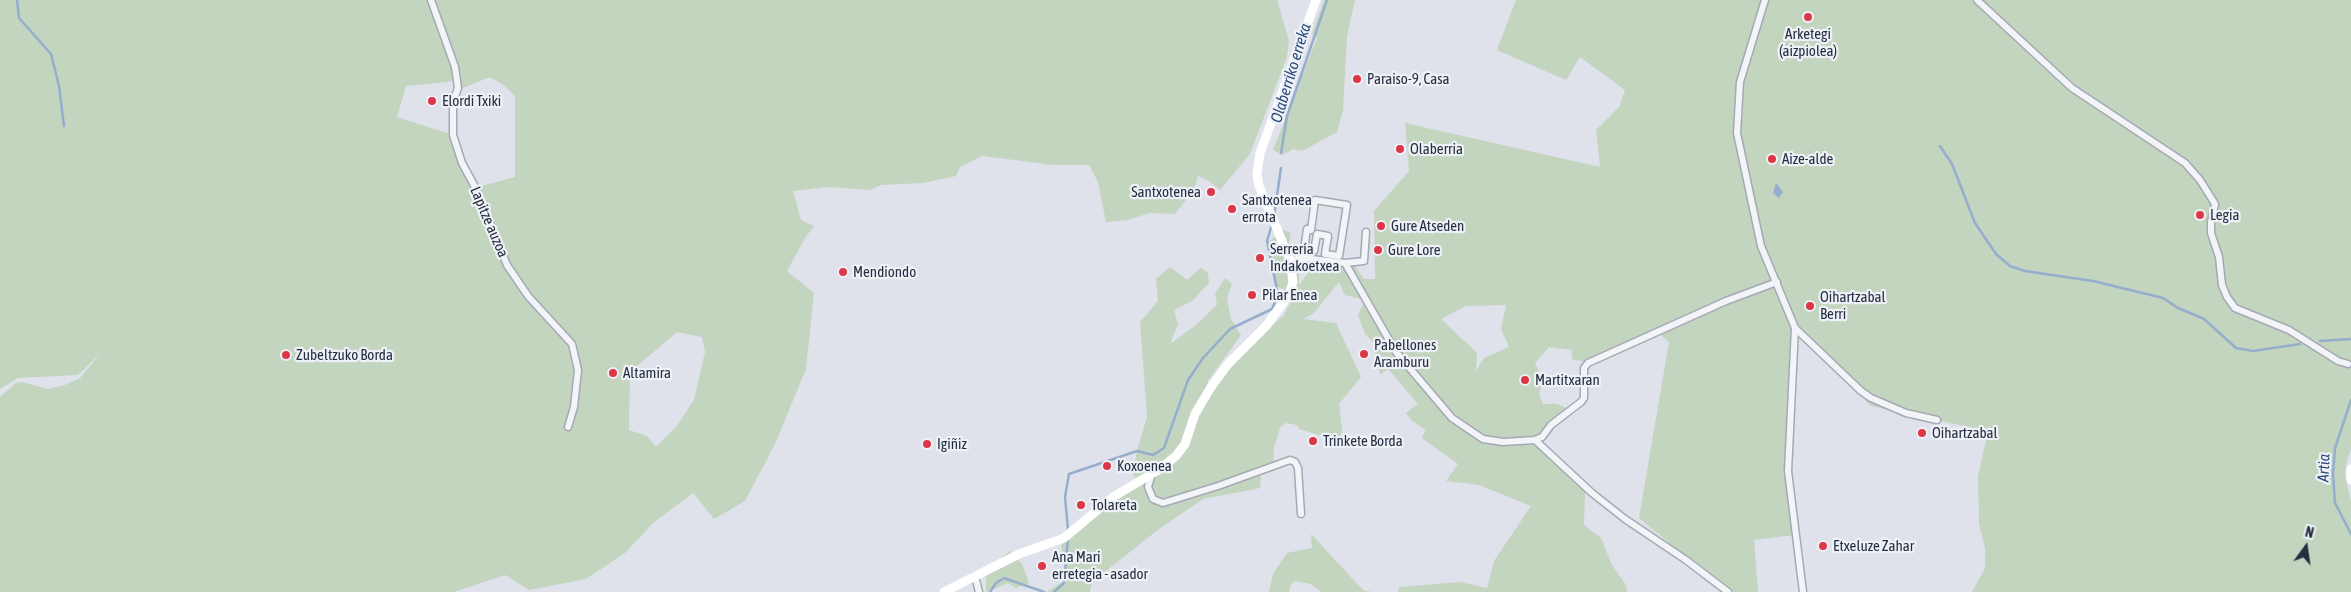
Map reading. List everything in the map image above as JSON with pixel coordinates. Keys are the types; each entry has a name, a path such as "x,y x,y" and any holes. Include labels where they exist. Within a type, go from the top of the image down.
{"street":[{"name":"Lapitze auzoa","path":"431,0 455,67 458,88 454,102 453,136 462,163 474,186 507,265 528,296 572,344 578,370 574,407 568,427"},
{"path":"944,592 1019,554 1064,538 1113,497 1176,456 1185,444 1195,414 1210,387 1228,364 1266,326 1291,292 1293,282 1290,260 1259,186 1257,174 1260,153 1316,0"},
{"path":"1764,0 1740,82 1738,133 1761,246 1795,328 1788,471 1803,592"},
{"path":"1977,0 2072,88 2185,163 2200,180 2215,204 2210,222 2211,233 2218,257 2222,285 2227,297 2235,308 2289,330 2338,361 2348,364"},
{"path":"1315,200 1347,204 1340,256 1325,254 1328,236 1317,234 1314,251 1304,250 1307,229 1311,230 1315,200"},
{"path":"1290,260 1303,258 1345,263 1364,261 1366,232"},
{"path":"1345,263 1396,352 1452,418 1482,439 1503,442 1534,440 1542,436 1551,425 1581,402 1584,398 1584,368 1588,363 1726,301 1777,282"},
{"path":"1795,328 1861,391 1871,398 1906,412 1937,420"},
{"path":"1534,440 1612,509 1686,560 1728,592"},
{"path":"1152,473 1148,488 1153,499 1163,503 1218,486 1290,460 1295,462 1298,468 1301,514"},
{"path":"2351,469 2351,480"},
{"path":"975,576 979,592"}],"green space":[{"path":"0,0 1277,0 1289,41 1287,57 1250,154 1220,190 1209,181 1194,174 1198,177 1193,191 1175,214 1149,213 1128,220 1106,222 1098,182 1089,165 1054,165 982,156 960,167 956,176 923,183 881,185 871,190 826,187 793,191 801,220 814,226 805,238 787,271 814,293 806,369 775,444 745,501 714,519 693,493 653,523 625,553 586,579 529,590 505,575 454,592 0,592 0,397 16,383 22,382 48,389 65,385 80,378 101,353 78,375 18,378 0,389","holes":["490,77 505,86 515,96 515,177 478,187 465,163 456,136 397,117 406,86 455,81 458,90","677,332 702,337 705,352 694,400 676,427 656,447 647,436 629,430 630,372"]},
{"path":"1324,0 1355,0 1347,36 1343,110 1337,132 1302,151 1293,149 1283,155 1273,150 1317,38 1312,34"},
{"path":"1516,0 2351,0 2351,449 2345,475 2351,501 2351,592 1972,592 1985,568 1985,548 1979,524 1978,477 1988,431 1871,406 1795,328 1788,471 1794,535 1754,540 1758,592 1729,592 1639,518 1669,342 1657,332 1588,363 1572,359 1572,350 1549,347 1535,363 1543,380 1539,394 1543,404 1557,404 1569,409 1549,422 1533,441 1585,493 1584,525 1601,538 1612,565 1626,585 1627,592 1398,592 1400,587 1460,582 1487,588 1494,561 1531,506 1479,485 1446,481 1458,464 1422,438 1426,430 1412,421 1406,413 1418,404 1388,369 1380,375 1373,342 1365,334 1358,315 1365,300 1345,295 1339,282 1314,313 1303,319 1336,323 1361,377 1339,404 1342,430 1339,441 1299,429 1297,425 1286,423 1280,428 1274,447 1273,465 1256,468 1261,477 1260,488 1203,499 1159,529 1092,582 1090,592 1046,592 1067,579 1061,545 1121,495 1140,484 1133,475 1137,451 1147,417 1140,322 1158,301 1156,279 1170,267 1187,280 1201,268 1208,273 1209,283 1192,301 1174,310 1178,324 1170,344 1196,325 1217,305 1215,294 1225,278 1232,284 1227,298 1231,319 1241,335 1207,382 1216,384 1261,336 1284,315 1294,296 1277,286 1267,243 1284,230 1291,233 1289,242 1299,272 1299,285 1311,269 1325,263 1340,266 1354,264 1364,279 1375,279 1374,211 1409,171 1405,123 1600,167 1596,130 1619,107 1625,90 1580,57 1566,80 1497,50","holes":["1506,305 1501,329 1509,347 1484,358 1476,371 1477,353 1441,319 1466,306","1453,412 1464,424 1484,437 1507,442 1503,445 1485,443 1461,427"]},
{"path":"1311,534 1364,591 1374,592 1321,592 1311,584 1295,581 1291,584 1289,592 1269,592 1273,574 1287,553 1312,548"},
{"path":"1010,551 1022,564 1029,583 1016,588 1008,583 986,592 986,569"}],"water":[{"path":"1776,183 1783,192 1779,198 1773,193"}],"waterway":[{"path":"17,0 19,18 51,54 59,86 64,126"},
{"name":"Olaberriko erreka","path":"1281,153 1287,116 1327,0"},
{"path":"1940,146 1952,164 1975,223 1996,254 2010,266 2025,271 2093,281 2163,298 2178,308 2204,319 2236,348 2253,351 2300,344"},
{"name":"Olaberriko erreka","path":"1274,216 1281,168"},
{"name":"Olaberriko erreka","path":"1068,530 1065,497 1069,474 1137,451 1153,455 1164,448 1188,380 1203,358 1230,329 1272,309 1278,295 1267,241 1272,224"},
{"path":"2320,341 2351,339"},
{"name":"Artia","path":"2351,400 2335,448 2333,474 2335,503 2351,534"},
{"name":"Olaberriko erreka","path":"1054,592 1064,583 1068,538"},
{"name":"Olaberriko erreka","path":"990,592 996,583 1004,578 1044,592"}],"place":[{"name":"Arketegi (aizpiolea)","path":"1808,17"},
{"name":"Paraiso-9, Casa","path":"1357,79"},
{"name":"Elordi Txiki","path":"432,101"},
{"name":"Olaberria","path":"1400,149"},
{"name":"Aize-alde","path":"1772,159"},
{"name":"Santxotenea","path":"1211,192"},
{"name":"Santxotenea errota","path":"1232,209"},
{"name":"Legia","path":"2200,215"},
{"name":"Gure Atseden","path":"1381,226"},
{"name":"Gure Lore","path":"1378,250"},
{"name":"Serrería Indakoetxea","path":"1260,258"},
{"name":"Mendiondo","path":"843,272"},
{"name":"Pilar Enea","path":"1252,295"},
{"name":"Oihartzabal Berri","path":"1810,306"},
{"name":"Pabellones Aramburu","path":"1364,354"},
{"name":"Zubeltzuko Borda","path":"286,355"},
{"name":"Altamira","path":"613,373"},
{"name":"Martitxaran","path":"1525,380"},
{"name":"Oihartzabal","path":"1922,433"},
{"name":"Trinkete Borda","path":"1313,441"},
{"name":"Igiñiz","path":"927,444"},
{"name":"Koxoenea","path":"1107,466"},
{"name":"Tolareta","path":"1081,505"},
{"name":"Etxeluze Zahar","path":"1823,546"},
{"name":"Ana Mari erretegia - asador","path":"1042,566"}]}
